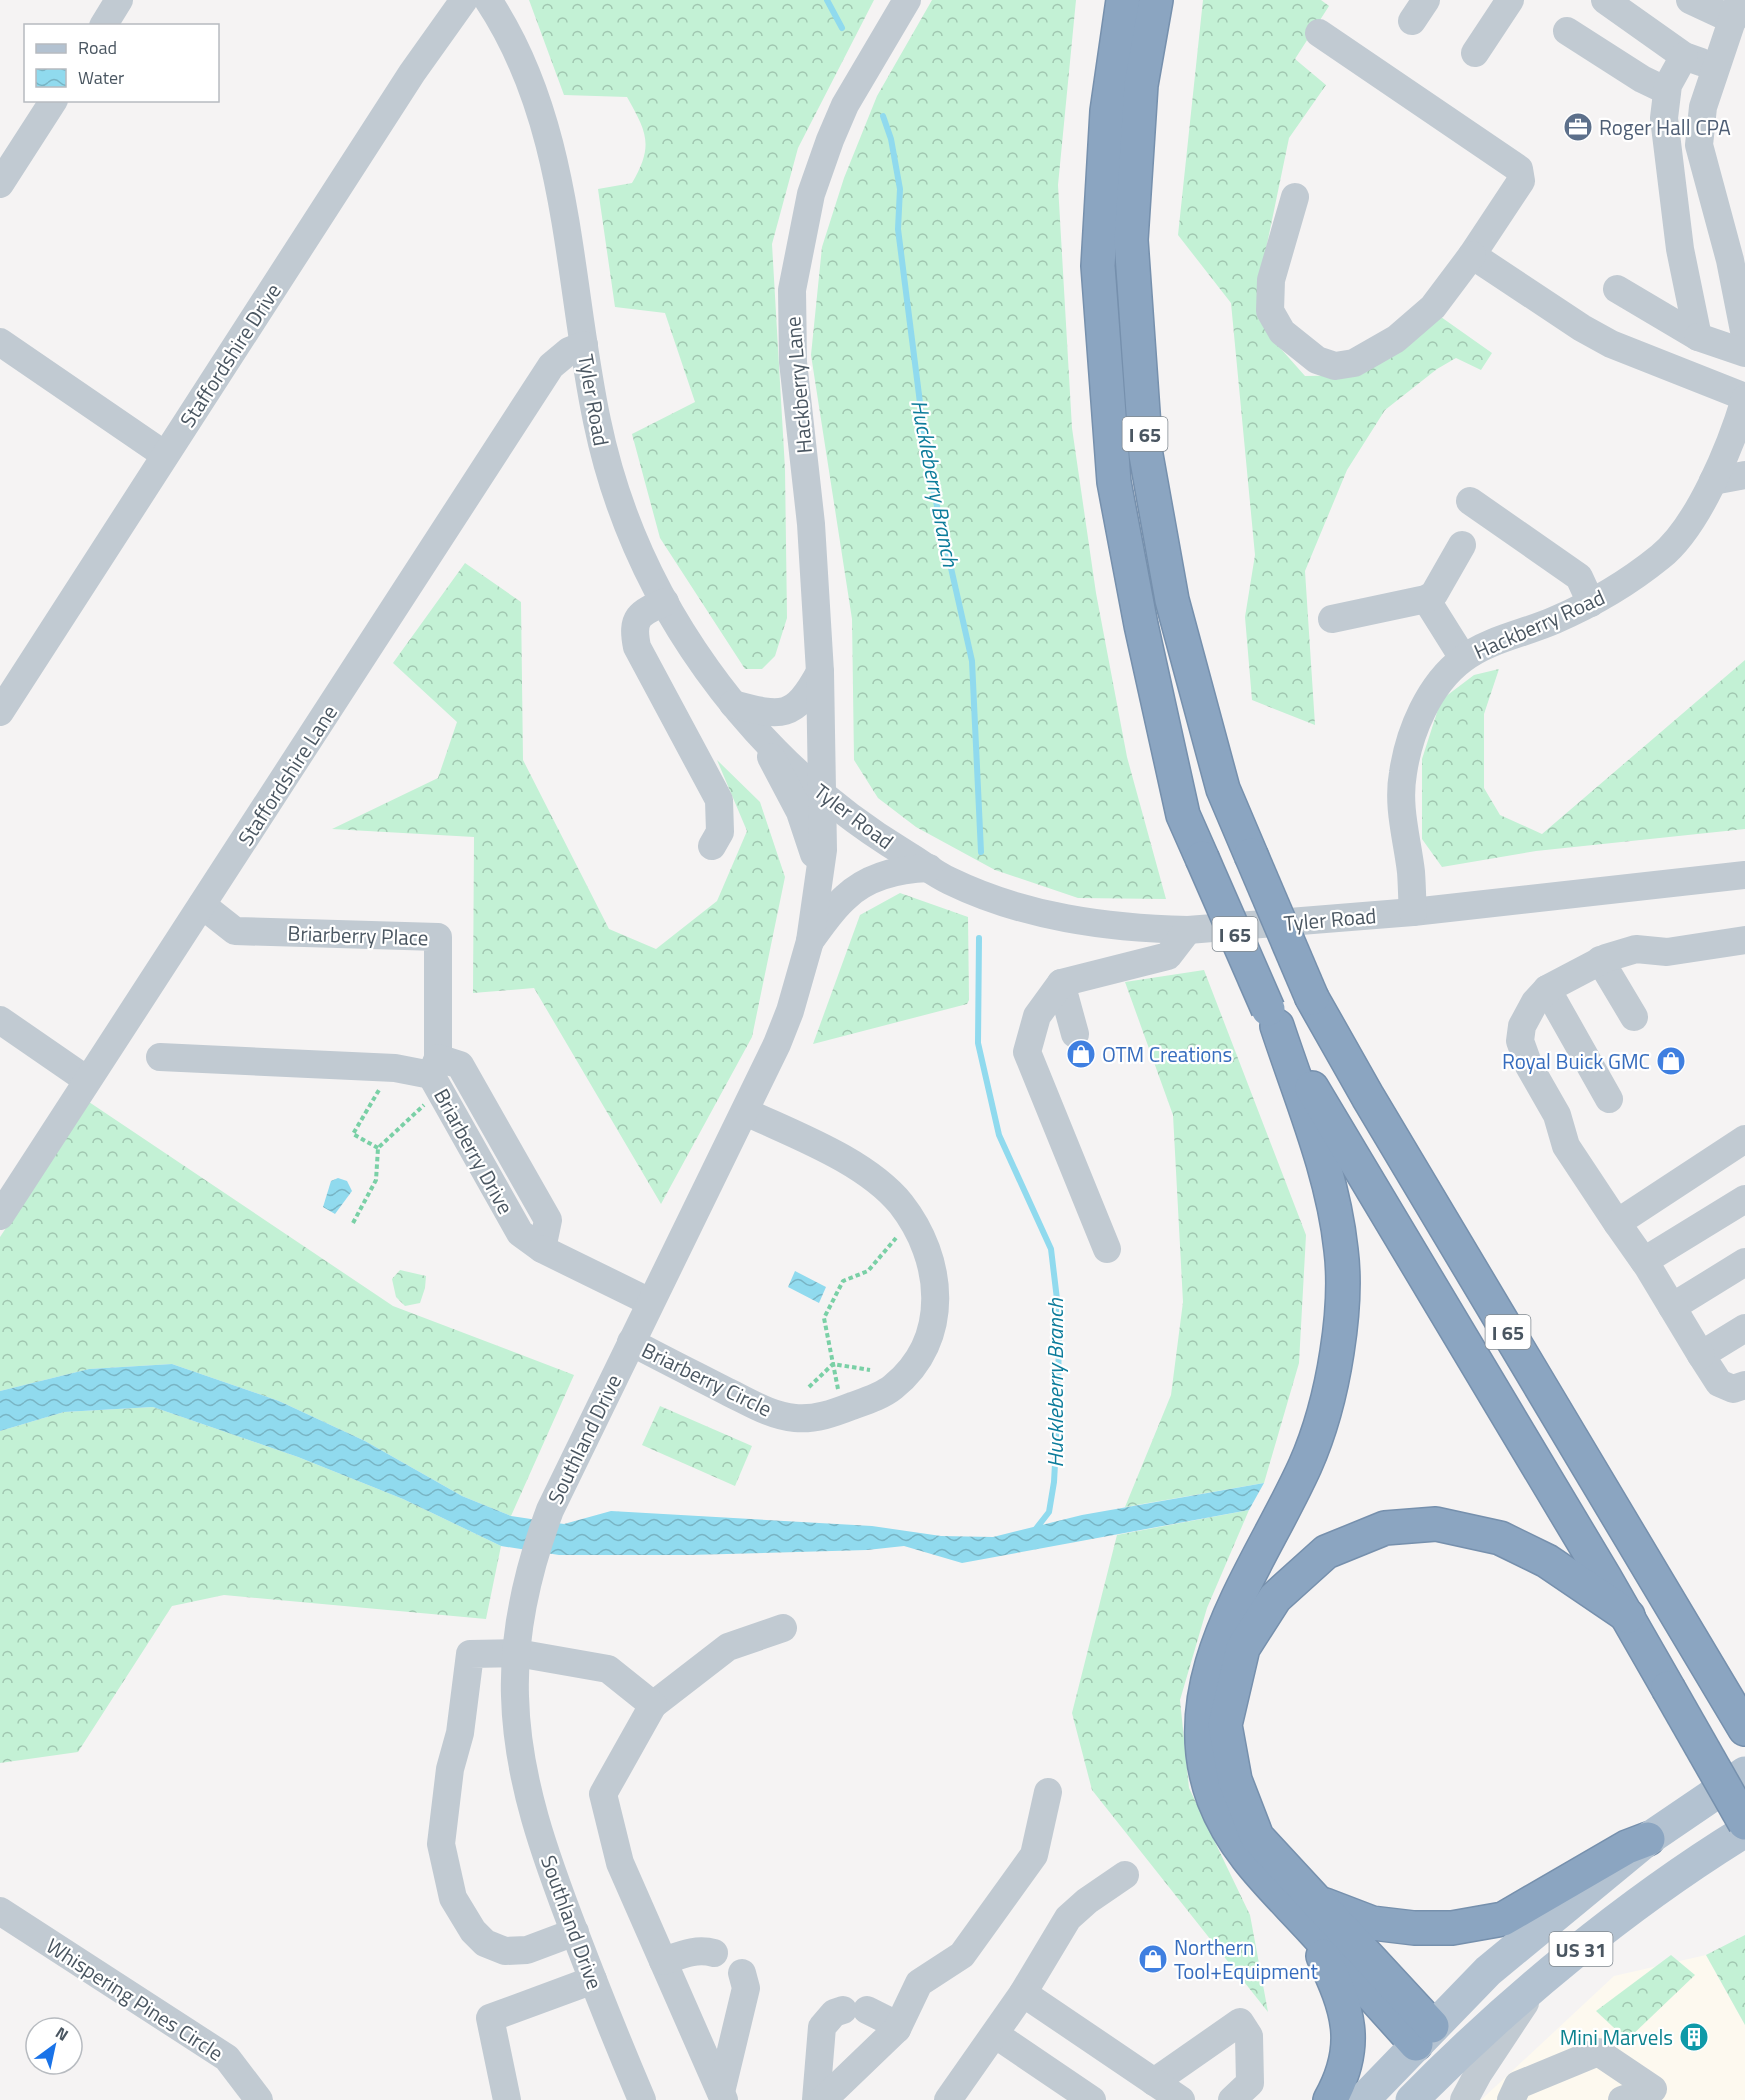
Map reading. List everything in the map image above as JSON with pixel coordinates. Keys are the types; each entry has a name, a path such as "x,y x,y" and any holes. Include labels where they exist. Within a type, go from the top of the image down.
{"highway":[{"name":"I 65","path":"1123,0 1107,111 1098,266 1114,482 1141,624 1183,815 1273,1018 1628,1616 1745,1823"},
{"name":"I 65","path":"1156,0 1141,85 1131,240 1146,455 1172,600 1223,789 1312,998 1374,1107 1745,1729"},
{"path":"1273,1018 1326,1173 1338,1229 1342,1254 1337,1350 1320,1428 1305,1467 1225,1626 1212,1659 1202,1713 1206,1775 1215,1802 1246,1859 1314,1914 1414,1928 1452,1928 1503,1919 1627,1846 1648,1839"},
{"path":"1424,2035 1314,1914 1257,1837 1235,1780 1225,1725 1243,1648 1275,1598 1326,1552 1385,1528 1436,1524 1500,1538 1547,1561 1628,1616"},
{"path":"1314,1914 1342,1997 1350,2042 1330,2100"}],"main road":[{"name":"US 31","path":"1363,2100 1488,1971 1648,1839 1745,1773"},
{"name":"US 31","path":"1420,2096 1539,1983 1663,1886 1745,1831"},
{"path":"1420,2096 1424,2035"}],"street":[{"path":"104,24 119,0"},
{"name":"Staffordshire Drive","path":"0,712 412,73 464,0"},
{"name":"Tyler Road","path":"488,0 517,51 548,136 563,206 596,417 614,492 631,536 665,602 711,677 758,734 822,794 862,827 950,881 1032,910 1109,926 1188,930 1413,912 1745,875"},
{"name":"Hackberry Lane","path":"822,794 820,672 811,524 793,362 792,290 811,194 830,140 845,105 907,0"},
{"path":"1475,53 1510,0"},
{"path":"1605,0 1684,56 1717,67"},
{"path":"1690,0 1736,10 1703,107 1699,145 1737,259 1745,336"},
{"path":"1567,31 1642,79 1667,91"},
{"path":"1295,196 1271,280 1270,311 1282,332 1317,360 1335,366 1354,363 1396,339 1433,307 1472,255 1521,181 1519,169 1319,33"},
{"path":"1684,56 1668,85 1664,118 1677,225 1698,337"},
{"path":"0,184 53,102"},
{"path":"1472,255 1582,328 1611,344 1745,398"},
{"path":"1617,289 1698,337 1745,353"},
{"path":"0,342 165,455"},
{"name":"Staffordshire Lane","path":"0,1216 551,366 569,351 584,345"},
{"name":"Hackberry Road","path":"1413,912 1411,870 1401,812 1403,772 1413,732 1438,686 1463,658 1592,603 1661,557 1673,545 1713,481 1735,435 1745,398"},
{"path":"1713,481 1745,475"},
{"path":"1470,501 1579,577 1592,603"},
{"path":"1332,619 1426,599 1434,594 1462,545"},
{"path":"1426,599 1463,658"},
{"path":"665,602 642,611 637,617 635,637 637,647 718,801 720,832 712,846"},
{"path":"733,704 770,714 793,708 807,697 820,672"},
{"path":"758,734 800,812 812,844 819,880"},
{"name":"Southland Drive","path":"642,2100 593,1980 528,1800 515,1696 520,1616 534,1553 549,1509 746,1112 790,1011 810,941 819,880 823,850 822,794"},
{"path":"810,941 846,896 879,877 904,869 929,868"},
{"name":"Briarberry Place","path":"202,905 235,932 438,937 436,1074"},
{"path":"1107,1249 1027,1052 1037,1016 1061,983 1168,956 1188,930"},
{"path":"1745,940 1666,952 1636,949 1600,960 1547,989 1535,1002 1522,1026 1520,1041 1529,1066 1557,1116 1566,1146 1644,1261 1719,1383 1733,1389 1745,1385"},
{"path":"1600,960 1634,1017"},
{"path":"1061,983 1075,1034"},
{"path":"1547,989 1609,1099"},
{"path":"0,1020 87,1080"},
{"path":"160,1057 395,1068 436,1074"},
{"name":"Briarberry Drive","path":"436,1074 519,1233 542,1249 650,1302"},
{"name":"Briarberry Circle","path":"631,1342 766,1411 795,1419 815,1418 873,1399 893,1387 913,1366 926,1346 934,1325 936,1283 933,1265 915,1224 900,1202 857,1167 746,1112"},
{"path":"1617,1222 1745,1138"},
{"path":"1644,1261 1745,1199"},
{"path":"1672,1307 1745,1262"},
{"path":"1701,1355 1745,1328"},
{"path":"722,2096 620,1863 603,1794 653,1705 728,1647 783,1628"},
{"path":"575,1932 527,1950 505,1951 486,1943 473,1931 453,1898 441,1844 450,1769 460,1733 470,1654 517,1653 608,1669 653,1705"},
{"path":"823,2100 897,2029 919,1983 962,1955 1034,1855 1048,1792"},
{"path":"953,2098 1023,1993 1068,1918 1087,1901 1125,1875"},
{"name":"Whispering Pines Circle","path":"0,1911 227,2058 259,2100"},
{"path":"663,1961 696,1951 714,1953"},
{"path":"722,2096 746,1988 742,1973"},
{"path":"507,2100 490,2018 593,1980"},
{"path":"1464,2100 1478,2074 1539,1983"},
{"path":"1023,1993 1181,2100"},
{"path":"816,2100 822,2027 834,2013 855,2010 885,2019 897,2029"},
{"path":"1155,2082 1240,2022 1249,2036 1250,2083 1232,2100"},
{"path":"996,2035 1092,2100"},
{"path":"1511,2100 1518,2085 1598,2052 1660,2095"},
{"path":"1032,2060 1054,2086 1075,2100"},
{"path":"1622,2100 1660,2095"}],"path":[{"path":"353,1223 376,1180 378,1148 436,1074"},
{"path":"378,1148 353,1134 379,1090"},
{"path":"842,1410 825,1318 843,1281 868,1271 892,1241 915,1224"},
{"path":"833,1364 870,1370"},
{"path":"809,1388 833,1364"}],"shaded area":[{"path":"1706,1955 1745,2025 1745,2100 1481,2100 1614,1976"}],"green space":[{"path":"529,0 874,0 798,148 772,244 785,469 787,618 775,656 762,669 745,669 660,538 632,434 695,402 665,313 615,307 598,189 632,183 643,159 645,139 643,130 627,97 564,95"},
{"path":"932,0 1076,0 1058,185 1072,428 1096,593 1127,757 1166,899 1078,898 995,870 916,827 878,798 854,760 852,619 811,355 822,247 844,178 877,96"},
{"path":"1203,0 1321,0 1329,6 1295,59 1326,85 1289,138 1266,249 1274,341 1305,376 1361,375 1441,317 1492,353 1481,370 1456,358 1437,369 1385,410 1347,470 1305,571 1315,725 1252,700 1245,617 1255,555 1231,303 1178,235"},
{"path":"465,563 521,602 523,760 609,929 656,949 717,901 747,831 717,760 760,802 785,877 752,1037 661,1204 534,988 473,993 474,837 332,829 438,778 457,722 393,663"},
{"path":"1745,660 1745,829 1536,851 1442,867 1422,839 1422,759 1441,700 1474,675 1499,669 1484,714 1484,788 1500,815 1542,834"},
{"path":"900,893 968,917 969,1000 967,1004 813,1044 860,915"},
{"path":"1204,970 1306,1235 1299,1363 1264,1483 1125,1507 1171,1395 1183,1302 1173,1115 1125,982"},
{"path":"89,1102 393,1306 574,1375 511,1516 462,1496 365,1441 279,1401 172,1364 89,1369 0,1391 0,1237"},
{"path":"400,1270 426,1276 420,1303 405,1306 396,1297 392,1279"},
{"path":"660,1406 752,1446 735,1486 642,1445"},
{"path":"153,1407 298,1457 403,1499 501,1546 486,1619 224,1595 172,1606 78,1752 0,1763 0,1431 64,1412"},
{"path":"1249,1510 1207,1608 1180,1700 1189,1788 1250,1915 1268,2012 1092,1790 1072,1713 1117,1535"},
{"path":"1745,1935 1745,2025 1706,1955"},
{"path":"1671,1955 1695,1975 1627,2040 1596,2011"}],"water":[{"path":"338,1178 347,1181 352,1191 335,1214 323,1207 331,1181"},
{"path":"795,1271 826,1287 819,1303 788,1287"},
{"path":"172,1364 279,1401 365,1441 462,1496 511,1516 564,1524 611,1511 872,1526 941,1536 993,1537 1082,1515 1264,1483 1249,1510 962,1563 904,1546 867,1550 690,1555 559,1555 501,1546 403,1499 298,1457 153,1407 64,1412 0,1431 0,1391 89,1369"}],"waterway":[{"name":"Huckleberry Branch","path":"827,0 842,28"},
{"name":"Huckleberry Branch","path":"883,116 891,139 900,189 898,229 928,466 972,661 981,852"},
{"name":"Huckleberry Branch","path":"979,938 978,1043 999,1135 1051,1249 1059,1316 1058,1409 1054,1482 1049,1512 1035,1530"}],"place":[{"name":"Roger Hall CPA","path":"1578,127"},
{"name":"OTM Creations","path":"1081,1054"},
{"name":"Royal Buick GMC","path":"1671,1061"},
{"name":"Northern Tool+Equipment","path":"1153,1959"},
{"name":"Mini Marvels","path":"1694,2037"}]}
